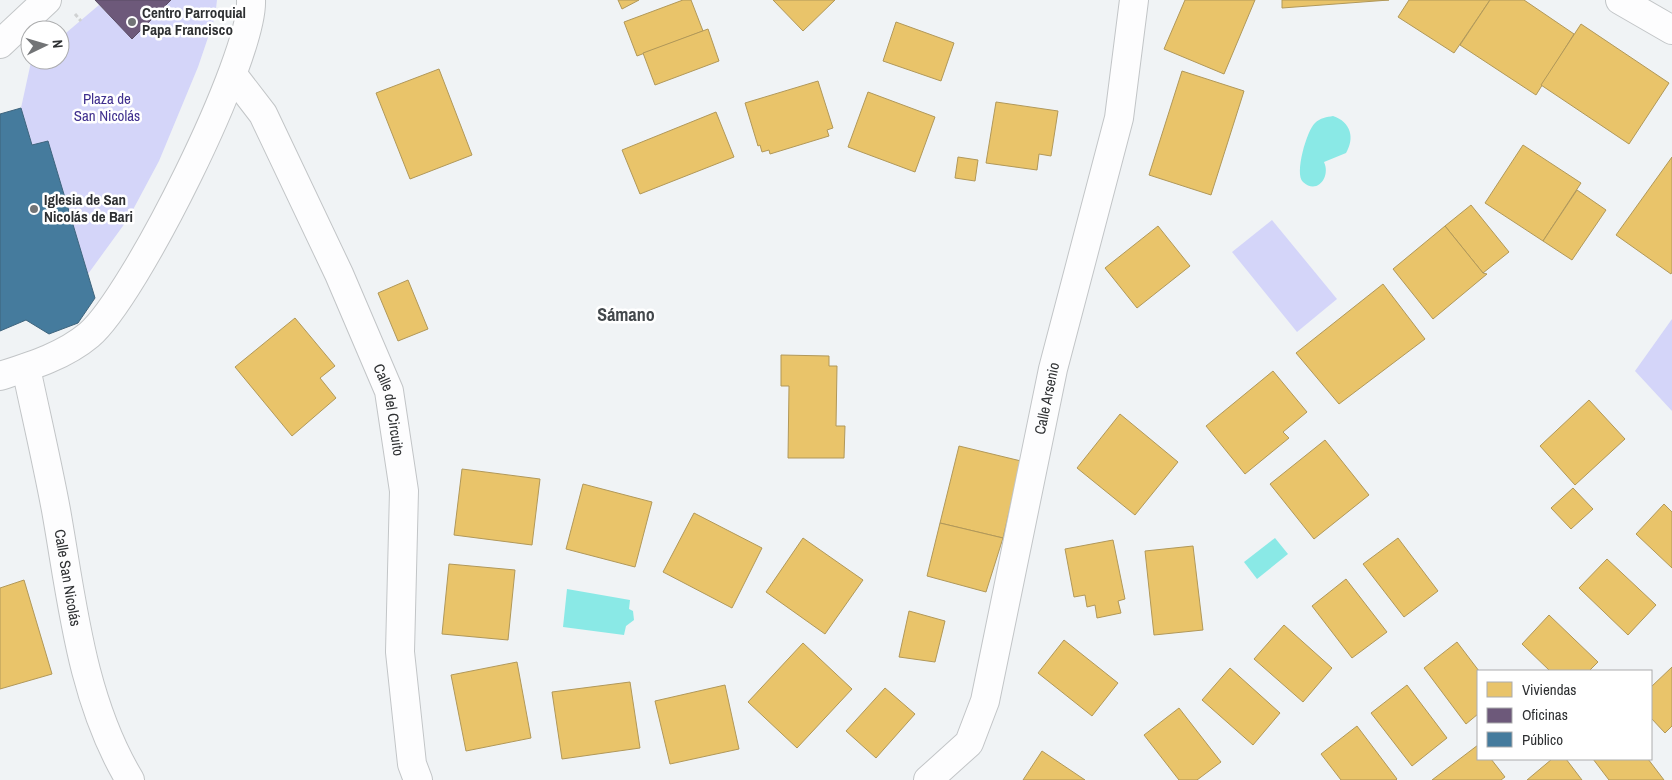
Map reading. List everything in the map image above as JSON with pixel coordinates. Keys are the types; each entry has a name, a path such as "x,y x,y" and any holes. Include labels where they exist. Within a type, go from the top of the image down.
{"street":[{"path":"0,44 47,0"},
{"name":"Calle Arsenio","path":"928,780 969,743 985,701 1053,369 1119,118 1134,0"},
{"path":"1620,0 1672,30"},
{"path":"0,376 56,356 90,335 115,304 146,258 234,75 255,2"},
{"name":"Calle del Circuito","path":"234,75 263,114 339,274 389,392 404,491 400,652 412,764 418,780"},
{"name":"Calle San Nicolás","path":"26,368 56,509 70,602 105,731 130,780"}],"green space":[{"name":"Plaza de San Nicolás","path":"171,0 217,0 215,17 198,67 159,161 128,219 88,274 48,142 32,145 21,108 29,70 70,70 70,30 99,5 132,38"},
{"path":"1272,220 1337,299 1297,332 1232,252"},
{"path":"1672,319 1672,411 1635,371"}],"shaded area":[{"path":"1333,116 1344,122 1350,131 1349,147 1346,153 1324,162 1326,173 1318,185 1308,185 1303,182 1300,170 1308,134 1315,123 1321,119"},
{"path":"1275,538 1288,554 1257,579 1244,562"},
{"path":"567,589 630,600 629,609 633,611 634,620 626,626 624,635 563,627"}],"building: Viviendas":[{"path":"618,0 639,0 622,9"},
{"path":"683,0 691,0 703,31 637,56 624,22"},
{"path":"773,0 835,0 803,31"},
{"path":"1185,0 1255,0 1224,74 1164,49"},
{"path":"1282,0 1389,0 1282,8"},
{"path":"1409,0 1490,0 1454,53 1398,17"},
{"path":"1490,0 1524,0 1574,34 1536,95 1460,45"},
{"path":"896,22 954,43 941,81 883,61"},
{"path":"1581,24 1669,83 1629,144 1541,85"},
{"path":"708,29 719,61 655,85 643,53"},
{"path":"439,69 472,155 410,179 376,93"},
{"path":"1182,71 1244,91 1211,195 1149,175"},
{"path":"818,81 833,128 827,130 829,136 770,154 769,150 762,152 760,145 758,146 745,103"},
{"path":"868,92 935,117 915,172 848,147"},
{"path":"996,102 1058,111 1051,156 1039,154 1037,170 986,163"},
{"path":"716,112 734,157 640,194 622,150"},
{"path":"1523,145 1581,183 1543,241 1485,203"},
{"path":"958,157 978,160 975,181 955,178"},
{"path":"1672,157 1672,272 1671,274 1616,235"},
{"path":"1577,190 1606,210 1572,260 1543,241"},
{"path":"1471,205 1509,252 1483,273 1445,226"},
{"path":"1158,226 1190,266 1137,308 1105,268"},
{"path":"1445,226 1483,273 1487,274 1433,319 1393,269"},
{"path":"408,280 428,329 398,341 378,293"},
{"path":"1383,284 1425,339 1339,404 1296,353"},
{"path":"295,318 335,366 320,378 336,398 292,436 235,367"},
{"path":"781,355 829,356 829,366 837,366 836,426 845,426 844,458 788,458 789,386 781,386"},
{"path":"1273,371 1307,412 1283,432 1289,438 1245,474 1206,426"},
{"path":"1589,400 1625,439 1575,485 1540,446"},
{"path":"1120,414 1178,462 1135,515 1077,468"},
{"path":"1325,440 1369,495 1314,539 1270,484"},
{"path":"959,446 1021,461 1003,538 940,523"},
{"path":"462,469 540,479 532,545 454,535"},
{"path":"583,484 652,502 635,567 566,549"},
{"path":"1573,488 1593,509 1571,529 1551,508"},
{"path":"1664,504 1672,512 1672,568 1636,534"},
{"path":"694,513 762,548 732,608 663,572"},
{"path":"940,523 1003,538 986,592 927,576"},
{"path":"803,538 863,580 825,634 766,592"},
{"path":"1398,538 1438,591 1404,617 1363,564"},
{"path":"1113,540 1125,599 1118,601 1121,613 1097,618 1095,605 1087,607 1085,595 1074,597 1065,549"},
{"path":"1193,546 1203,630 1154,635 1145,551"},
{"path":"1607,559 1656,605 1628,635 1579,588"},
{"path":"449,564 515,570 508,640 442,634"},
{"path":"1346,579 1387,632 1352,658 1312,606"},
{"path":"24,580 52,674 0,689 0,588"},
{"path":"909,611 945,621 935,662 899,657"},
{"path":"1549,615 1598,662 1590,670 1549,670 1522,644"},
{"path":"1284,625 1332,668 1303,702 1254,659"},
{"path":"1064,640 1118,683 1092,716 1038,673"},
{"path":"1457,642 1478,670 1477,715 1466,724 1424,668"},
{"path":"803,643 852,689 797,748 748,702"},
{"path":"517,662 531,738 466,751 451,675"},
{"path":"1672,667 1672,726 1665,733 1652,719 1652,686"},
{"path":"1230,668 1280,713 1253,745 1202,700"},
{"path":"630,682 640,748 562,759 552,692"},
{"path":"725,685 739,749 670,764 655,701"},
{"path":"1407,685 1447,738 1412,766 1371,713"},
{"path":"885,688 915,714 876,758 846,731"},
{"path":"1179,708 1221,762 1197,780 1179,780 1144,735"},
{"path":"1357,726 1396,780 1341,780 1321,754"},
{"path":"1477,746 1477,760 1492,760 1505,777 1501,780 1432,780"},
{"path":"1042,751 1085,780 1023,780"},
{"path":"1551,760 1567,760 1582,780 1527,780"},
{"path":"1594,760 1649,760 1664,780 1609,780"}],"building: Oficinas":[{"name":"Centro Parroquial Papa Francisco","path":"95,0 171,0 132,39"}],"building: Público":[{"name":"Iglesia de San Nicolás de Bari","path":"21,108 32,145 48,141 95,298 78,323 49,334 26,320 0,331 0,114"}],"place":[{"name":"Centro Parroquial Papa Francisco","path":"132,22"},
{"name":"Iglesia de San Nicolás de Bari","path":"34,209"}],"district":[{"name":"Sámano","path":"626,315"}]}
